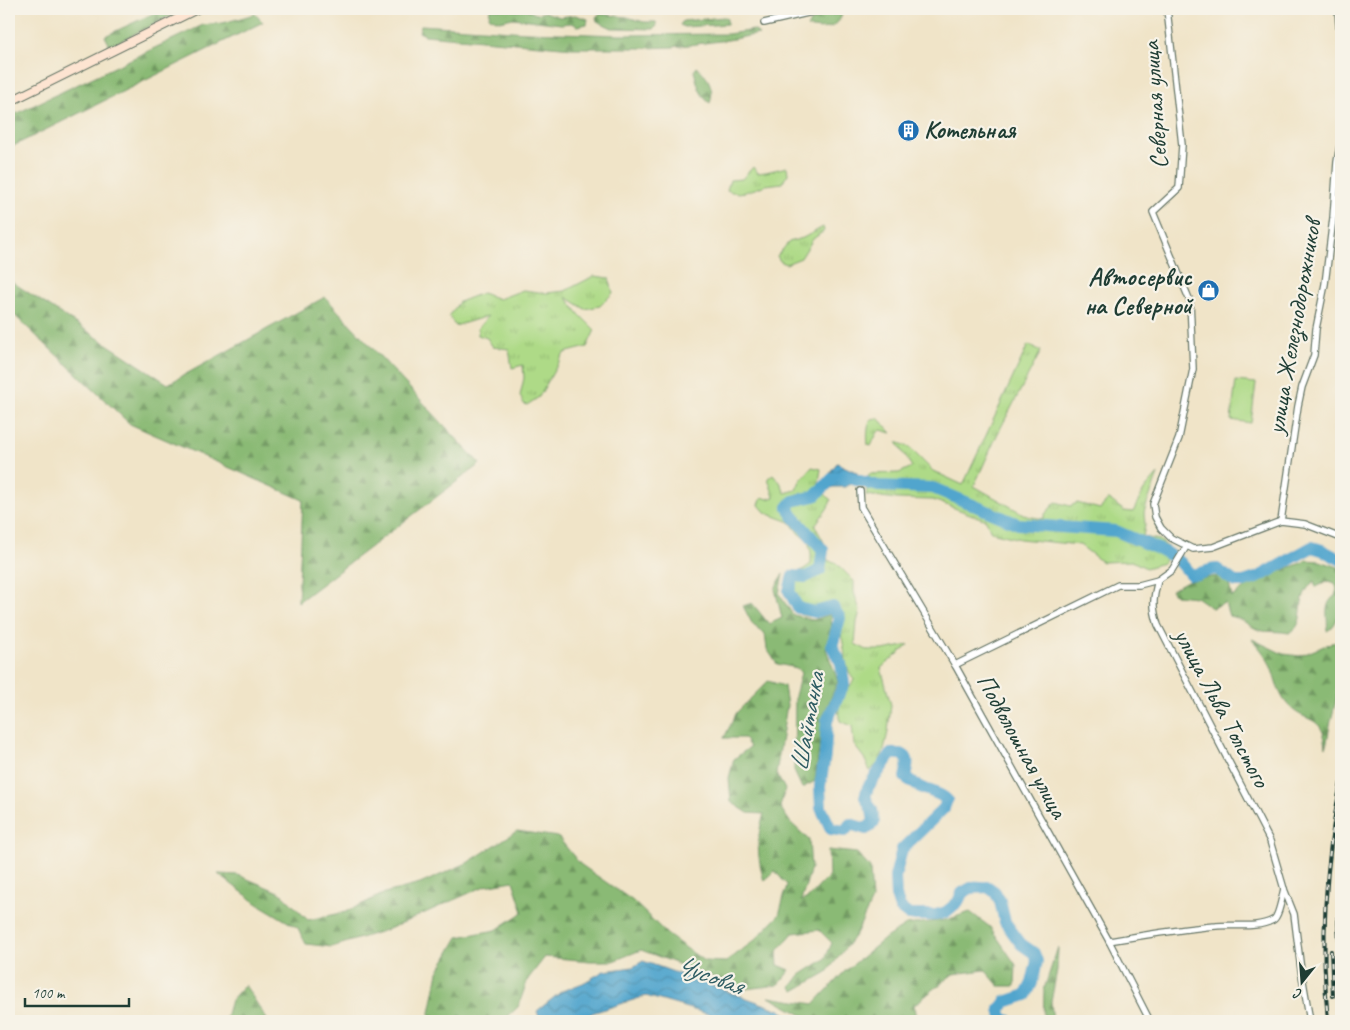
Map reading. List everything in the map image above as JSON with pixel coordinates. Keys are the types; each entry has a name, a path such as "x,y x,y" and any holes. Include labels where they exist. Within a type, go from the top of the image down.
{"street":[{"path":"9,102 197,9"},
{"path":"764,23 825,9"},
{"name":"Северная улица","path":"1167,9 1182,145 1179,188 1153,212 1190,301 1193,369 1178,438 1153,504 1155,517 1161,528 1171,538 1186,547"},
{"path":"1338,9 1341,58"},
{"name":"улица Железнодорожников","path":"1282,521 1299,398 1314,355 1316,329 1325,284 1333,218 1337,162 1341,140"},
{"name":"Подволошная улица","path":"860,491 861,507 955,665 1109,941 1150,1021"},
{"path":"955,665 1118,585 1140,585 1158,580 1176,565 1186,547 1198,549 1213,547 1282,521 1310,526 1341,538"},
{"name":"улица Льва Толстого","path":"1158,580 1153,601 1153,611 1158,625 1270,841 1294,914 1310,1021"},
{"path":"1109,941 1182,929 1224,925 1255,925 1273,920 1276,919 1284,888"}],"green space":[{"path":"163,9 184,9 110,46 105,36"},
{"path":"490,9 517,11 525,9 536,14 545,12 560,17 575,15 588,19 587,24 578,26 572,23 561,24 513,18 499,21 489,17"},
{"path":"255,14 263,22 9,148 9,117 203,25 223,23"},
{"path":"599,14 627,17 644,22 656,22 657,26 654,29 612,28 597,21 596,17"},
{"path":"842,14 836,24 828,28 807,27 818,18"},
{"path":"724,17 727,19 727,24 685,27 680,25 683,21"},
{"path":"421,25 527,32 620,35 728,34 754,30 759,34 673,47 573,48 425,35 419,32"},
{"path":"697,67 704,74 711,88 710,103 701,93 694,71"},
{"path":"753,167 758,173 787,167 788,174 782,183 766,185 742,193 727,190 730,180 742,179"},
{"path":"823,227 824,231 813,239 801,258 786,264 780,261 777,256 789,242 803,238"},
{"path":"594,276 609,278 613,293 600,306 585,309 566,297 595,330 587,347 564,353 539,397 527,405 524,404 520,396 524,378 523,365 512,368 509,349 493,347 487,338 478,335 478,328 488,316 455,326 449,316 459,302 482,293 499,299 523,290 546,293 565,291"},
{"path":"9,280 168,384 325,297 480,464 298,602 303,500 130,424 9,310"},
{"path":"1028,345 1041,351 997,435 974,486 1027,516 1043,519 1056,502 1070,506 1077,503 1100,509 1109,499 1124,511 1133,512 1144,490 1158,474 1144,512 1145,525 1143,537 1160,540 1171,550 1163,563 1146,568 1132,561 1102,562 1080,545 1020,539 991,532 986,520 933,500 897,499 866,495 869,474 899,473 912,467 897,442 909,447 933,471 963,485"},
{"path":"1236,381 1256,383 1251,423 1231,420"},
{"path":"878,418 892,433 881,430 877,433 871,446 868,445 867,435 869,425 871,419"},
{"path":"812,467 821,469 818,487 831,500 815,526 826,546 828,561 835,562 854,581 854,592 860,611 855,644 867,650 883,650 909,645 881,668 891,705 884,749 880,761 870,771 864,758 854,745 852,726 840,721 840,704 854,680 848,668 842,638 835,617 831,612 816,616 798,613 790,603 787,594 786,585 789,577 811,564 808,540 799,534 790,522 766,513 759,505 762,497 768,499 774,497 768,478 773,474 780,482 785,493 796,490 800,481"},
{"path":"1306,560 1320,561 1341,568 1341,603 1339,612 1337,620 1327,631 1327,607 1335,596 1337,589 1335,583 1329,581 1316,587 1314,581 1309,587 1303,598 1299,622 1294,630 1289,633 1258,630 1238,618 1229,616 1225,603 1212,608 1196,597 1175,595 1171,590 1187,581 1218,576 1228,580 1232,597 1247,586 1265,579 1273,573"},
{"path":"783,574 779,594 793,615 813,620 831,614 832,631 826,649 838,681 823,717 815,781 802,788 794,771 795,696 801,673 797,668 777,664 767,649 765,634 753,625 743,606 752,603 769,624 782,618 775,589"},
{"path":"1252,639 1283,654 1300,656 1341,639 1341,680 1326,747 1321,728 1312,720 1300,715 1283,699 1269,663"},
{"path":"768,681 784,686 787,705 776,774 785,789 780,807 790,822 809,840 811,868 801,901 808,898 829,876 828,850 857,853 870,868 872,900 856,934 827,972 794,991 791,987 800,975 825,959 832,943 819,930 793,933 777,952 778,965 790,970 778,985 745,989 641,950 613,961 545,957 528,979 518,1007 503,1021 422,1021 429,1018 438,972 458,937 496,930 523,912 513,881 485,886 389,929 332,947 306,944 298,928 258,904 218,874 238,875 281,893 308,920 346,912 385,893 420,884 467,863 517,831 558,837 580,864 633,901 668,935 704,961 726,962 755,940 779,915 787,885 775,871 764,881 758,847 764,814 748,813 731,802 729,778 734,759 750,747 744,738 724,738 737,712"},
{"path":"970,912 990,927 1016,965 1015,986 999,986 985,970 953,974 914,1005 916,1021 808,1021 804,1016 769,997 814,1004 844,972 887,937 906,925 946,920"},
{"path":"1058,947 1057,970 1051,1002 1053,1021 1043,1021 1044,989"},
{"path":"245,985 268,1021 225,1021 231,1000"}],"water":[{"path":"837,463 856,472 861,478 859,484 853,483 845,487 833,487 824,492 819,492 834,472 830,472"},
{"path":"643,961 780,1010 796,1021 725,1021 708,1014 646,996 592,1013 580,1021 533,1021 539,1017 537,1011 562,991 583,983 604,971 633,967"}],"waterway":[{"name":"Шайтанка","path":"1010,1021 1002,1018 1000,1009 1005,1002 1026,995 1032,983 1037,961 1034,953 1021,944 1005,922 1000,901 995,892 988,887 971,888 962,893 958,902 946,912 936,915 909,915 900,908 896,896 895,877 902,849 944,808 947,800 918,786 905,777 907,759 902,755 891,754 868,787 865,797 872,810 874,822 866,829 850,824 845,831 831,829 821,808 820,786 825,755 827,721 844,684 841,663 832,646 840,618 833,607 815,612 798,608 789,591 793,576 806,577 820,570 823,550 792,515 788,507 793,501 815,496 833,478 842,476 878,486 933,488 1018,524 1116,531 1165,552 1181,563 1190,574 1217,569 1235,582 1244,582 1259,577 1312,547 1341,560"}],"railway":[{"path":"1328,1021 1324,960 1325,901 1331,842 1341,782"},
{"path":"1341,866 1338,923 1341,977"},
{"path":"1331,951 1333,996"}],"place":[{"name":"Котельная","path":"908,130"},
{"name":"Автосервис на Северной","path":"1208,291"}],"water label":[{"name":"Чусовая","path":"710,975"}]}
